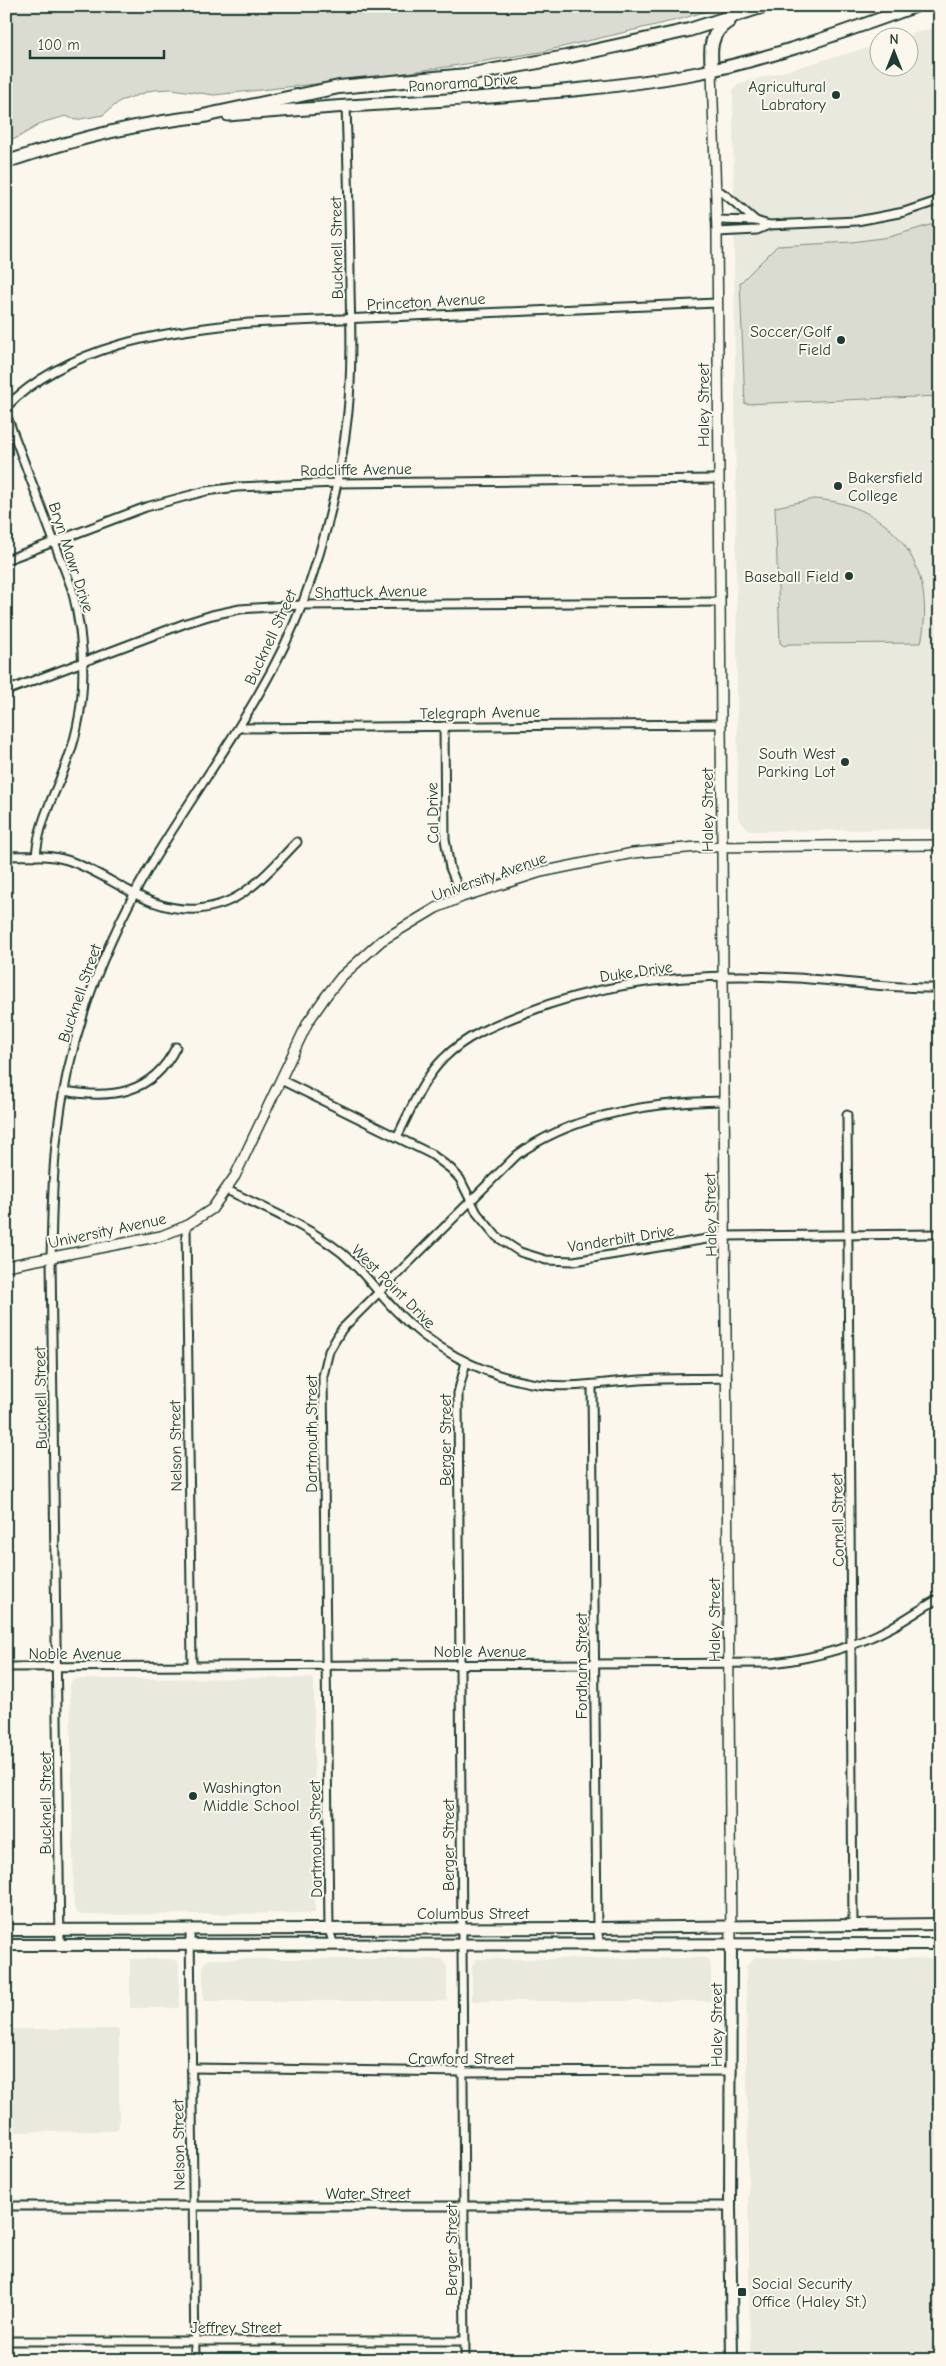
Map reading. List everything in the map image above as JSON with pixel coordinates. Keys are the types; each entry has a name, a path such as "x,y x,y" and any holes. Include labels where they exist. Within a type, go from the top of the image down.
{"highway":[{"path":"198,117 339,87 467,76 566,57 689,30 738,16 764,6"},
{"path":"712,70 710,50 715,32 738,16"}],"main road":[{"name":"Panorama Drive","path":"6,162 55,146 112,132 198,117 583,90 648,82 712,70 799,48 916,6"},
{"path":"853,1924 854,1944"},
{"name":"Columbus Street","path":"6,1930 329,1930 940,1924"},
{"name":"Haley Street","path":"731,1944 730,2206 732,2360"},
{"name":"Columbus Street","path":"6,1945 940,1944"}],"street":[{"name":"Haley Street","path":"712,70 717,232 731,1944"},
{"name":"Bucknell Street","path":"60,1945 58,1667 51,1258 54,1170 64,1090 81,1021 106,953 134,895 239,728 276,664 302,605 325,535 337,483 348,409 351,318 346,106"},
{"path":"716,189 729,196 736,206 756,221"},
{"path":"716,220 756,221 769,225 857,221 904,212 940,200"},
{"path":"717,232 757,230 769,225"},
{"name":"Princeton Avenue","path":"6,407 30,386 62,366 144,339 217,326 351,318 717,302"},
{"name":"Bryn Mawr Drive","path":"6,414 72,589 78,613 83,662 80,709 76,733 63,772 41,823 36,856"},
{"name":"Radcliffe Avenue","path":"6,560 146,507 206,491 268,484 719,479"},
{"name":"Shattuck Avenue","path":"6,691 186,623 240,609 302,605 720,602"},
{"name":"Telegraph Avenue","path":"239,728 721,724"},
{"name":"Cal Drive","path":"444,726 445,838 450,868 462,897"},
{"path":"6,856 36,856 67,860 149,902 175,909 205,908 220,904 247,891 297,842"},
{"name":"University Avenue","path":"6,1266 161,1236 186,1226 212,1209 227,1190 308,1022 341,976 381,941 410,922 462,897 541,872 601,858 665,849 940,844"},
{"name":"Duke Drive","path":"397,1137 432,1070 455,1048 485,1030 536,1008 597,990 660,979 723,976 799,978 866,986 940,988"},
{"path":"64,1090 105,1096 134,1088 156,1073 176,1047"},
{"name":"Vanderbilt Drive","path":"281,1080 441,1160 460,1179 487,1227 498,1238 520,1252 546,1260 574,1261 725,1236 940,1234"},
{"name":"Dartmouth Street","path":"334,1945 329,1930 323,1376 329,1351 335,1340 380,1292 518,1156 540,1141 601,1118 646,1107 674,1103 724,1101"},
{"name":"Cornell Street","path":"847,1116 853,1924"},
{"name":"West Point Drive","path":"227,1190 326,1241 359,1268 412,1326 432,1342 466,1362 506,1378 552,1386 592,1386 637,1380 727,1378"},
{"name":"Nelson Street","path":"186,1226 192,1666"},
{"name":"Berger Street","path":"465,2360 458,1393 466,1362"},
{"name":"Fordham Street","path":"592,1386 597,1928 600,1945"},
{"name":"Noble Avenue","path":"6,1667 729,1663 797,1660 852,1646 891,1628 940,1598"},
{"name":"Nelson Street","path":"190,1930 195,2360"},
{"name":"Crawford Street","path":"191,2068 464,2072 732,2071"},
{"name":"Water Street","path":"6,2206 730,2206"},
{"name":"Jeffrey Street","path":"6,2341 465,2341"}],"shaded area":[{"path":"6,6 723,6 681,19 541,52 473,63 370,78 214,95 172,89 153,90 120,101 103,115 75,120 66,116 44,122 15,139 6,137"},
{"name":"Bakersfield College","path":"940,26 940,829 752,831 747,829 738,818 733,90 738,84 868,48 868,78 918,78 918,32"},
{"name":"Soccer/Golf Field","path":"940,222 940,396 745,404 740,283 777,246 852,242 889,237"},
{"name":"Baseball Field","path":"814,499 842,503 866,513 887,526 904,544 915,565 923,589 925,615 921,643 789,644 784,646 780,643 775,507"},
{"name":"Washington Middle School","path":"76,1679 313,1679 314,1683 315,1913 82,1915 76,1912 74,1907 70,1685 72,1681"},
{"path":"755,1957 805,1958 806,1960 875,1959 876,1957 940,1959 940,2360 750,2360 746,1967"},
{"path":"704,1958 709,1960 711,1966 711,2001 472,2001 472,1965 477,1959"},
{"path":"130,1959 171,1959 177,1961 179,1966 179,2008 130,2008"},
{"path":"211,1959 442,1959 447,1967 447,2001 203,2001 203,1966 205,1962"},
{"path":"6,2029 119,2029 119,2127 115,2131 6,2132"}],"place":[{"name":"Agricultural Labratory","path":"836,95"},
{"name":"Soccer/Golf Field","path":"841,340"},
{"name":"Bakersfield College","path":"838,486"},
{"name":"Baseball Field","path":"849,576"},
{"name":"South West Parking Lot","path":"845,762"},
{"name":"Washington Middle School","path":"193,1796"},
{"name":"Social Security Office (Haley St.)","path":"742,2292"}]}
